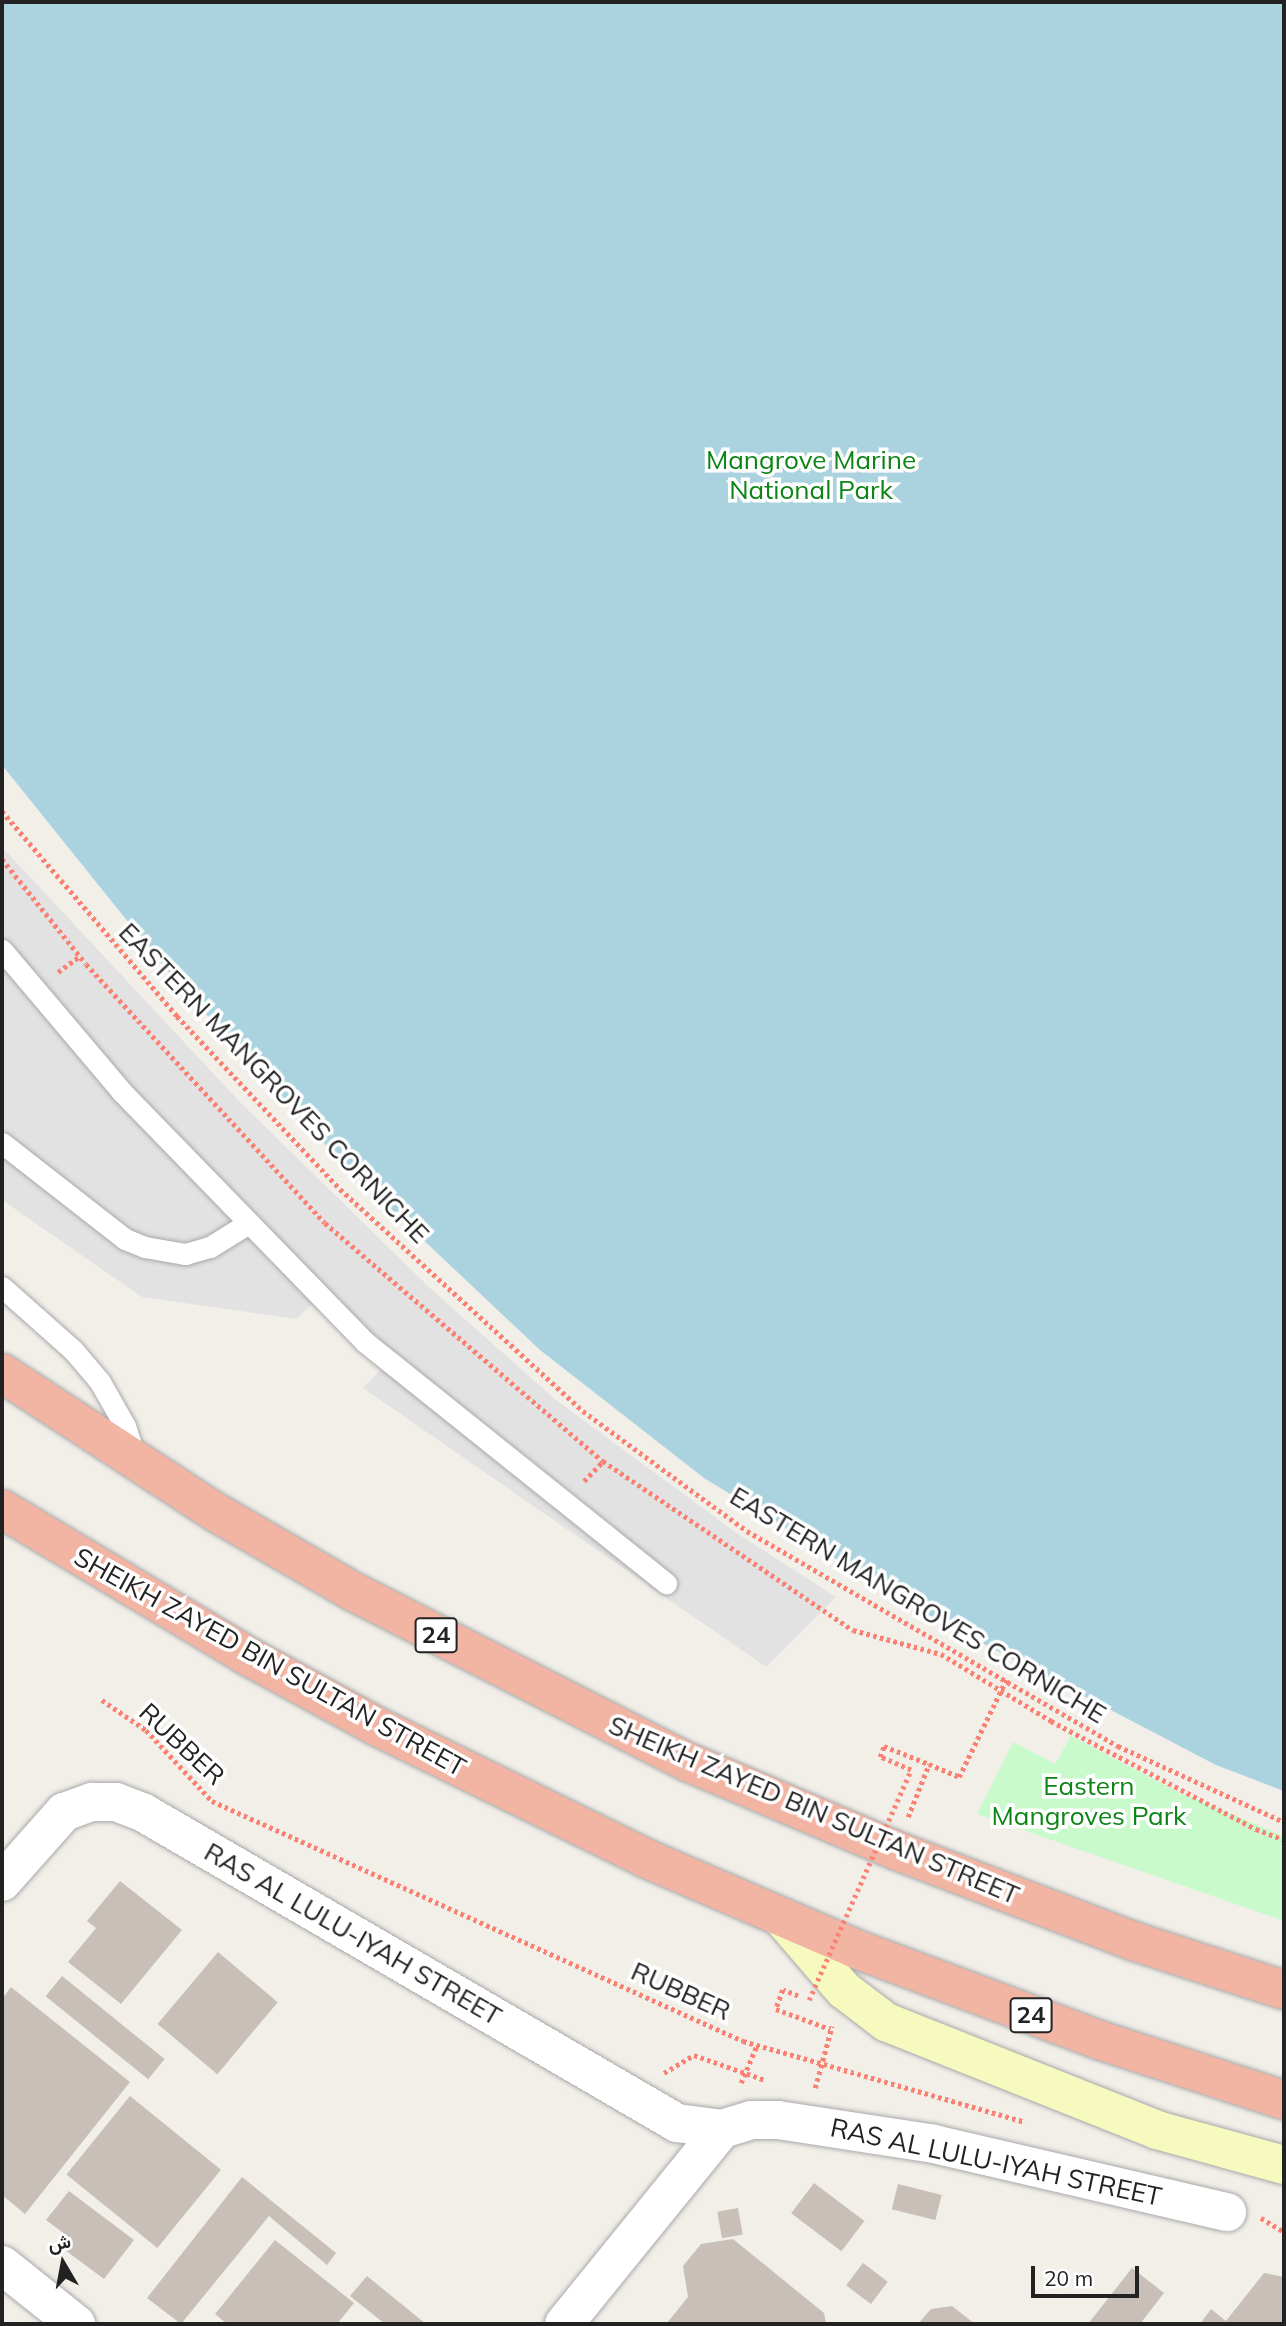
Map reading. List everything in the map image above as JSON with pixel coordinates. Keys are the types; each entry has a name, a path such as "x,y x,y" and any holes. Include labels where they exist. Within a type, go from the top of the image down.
{"highway":[{"name":"SHEIKH ZAYED BIN SULTAN STREET","path":"2,1373 136,1462 341,1584 491,1665 690,1763 895,1850 1133,1941 1284,1990"},
{"name":"SHEIKH ZAYED BIN SULTAN STREET","path":"2,1509 244,1654 376,1726 534,1805 782,1918 1099,2040 1284,2100"}],"main road":[{"path":"782,1918 844,1990 886,2022 1157,2130 1284,2165"}],"street":[{"name":"RAS AL LULU-IYAH STREET","path":"2,1882 64,1812 92,1802 116,1802 191,1840 677,2123 722,2129 751,2120 809,2123 934,2144 1243,2214"},
{"path":"564,2324 722,2129"},
{"path":"6,2277 76,2324"}],"lane":[{"path":"2,950 121,1091 247,1224 365,1342 666,1583"},
{"path":"2,1143 125,1239 145,1247 185,1254 210,1247 247,1224"},
{"path":"2,1287 73,1350 100,1382 125,1426 136,1462"}],"path":[{"name":"EASTERN MANGROVES CORNICHE","path":"2,811 177,1016 340,1189 583,1411 747,1531 1118,1746 1284,1822"},
{"path":"2,859 86,964 325,1223 603,1461 853,1630 941,1654 1001,1691 1256,1829 1284,1840"},
{"path":"809,2123 819,2064 830,2029 776,2009 783,1990 809,2000 911,1770 880,1756 884,1746 959,1777 1006,1679"},
{"name":"RUBBER","path":"102,1700 146,1730 212,1801 743,2041 1033,2123"},
{"path":"895,1850 929,1764"},
{"path":"628,2096 694,2055 768,2081"},
{"path":"1243,2214 1284,2232"}],"green space":[{"name":"Eastern Mangroves Park","path":"1071,1736 1176,1791 1284,1836 1284,1921 977,1814 1013,1742 1055,1764"}],"shaded area":[{"path":"2,847 238,1100 431,1289 556,1400 735,1532 836,1597 766,1667 363,1388 392,1358 324,1294 296,1319 142,1297 2,1200"}],"water":[{"name":"Mangrove Marine National Park","path":"2,2 1284,2 1284,1791 1216,1765 921,1611 704,1478 540,1350 346,1167 174,979 2,765"}],"building":[{"path":"120,1881 182,1930 121,2004 68,1962 96,1928 87,1921"},
{"path":"218,1952 278,2002 217,2074 158,2024"},
{"path":"62,1976 165,2059 148,2079 46,1996"},
{"path":"11,1987 130,2082 25,2214 2,2195 2,1999"},
{"path":"130,2096 221,2170 157,2248 66,2174"},
{"path":"242,2177 336,2253 327,2265 269,2216 181,2324 147,2298"},
{"path":"814,2183 864,2221 841,2251 791,2213"},
{"path":"898,2184 942,2195 935,2220 892,2209"},
{"path":"69,2191 134,2240 104,2279 65,2250 73,2240 46,2220"},
{"path":"738,2208 743,2235 722,2238 717,2212"},
{"path":"733,2239 824,2313 826,2324 667,2323 688,2297 683,2266 701,2244"},
{"path":"275,2240 354,2303 337,2324 227,2324 215,2314"},
{"path":"863,2263 888,2282 871,2304 846,2285"},
{"path":"1132,2268 1164,2293 1140,2324 1088,2324"},
{"path":"1264,2273 1284,2277 1284,2324 1200,2324 1211,2309 1226,2321"},
{"path":"367,2276 426,2324 385,2324 350,2296"},
{"path":"952,2306 975,2324 918,2324 931,2309"}]}
